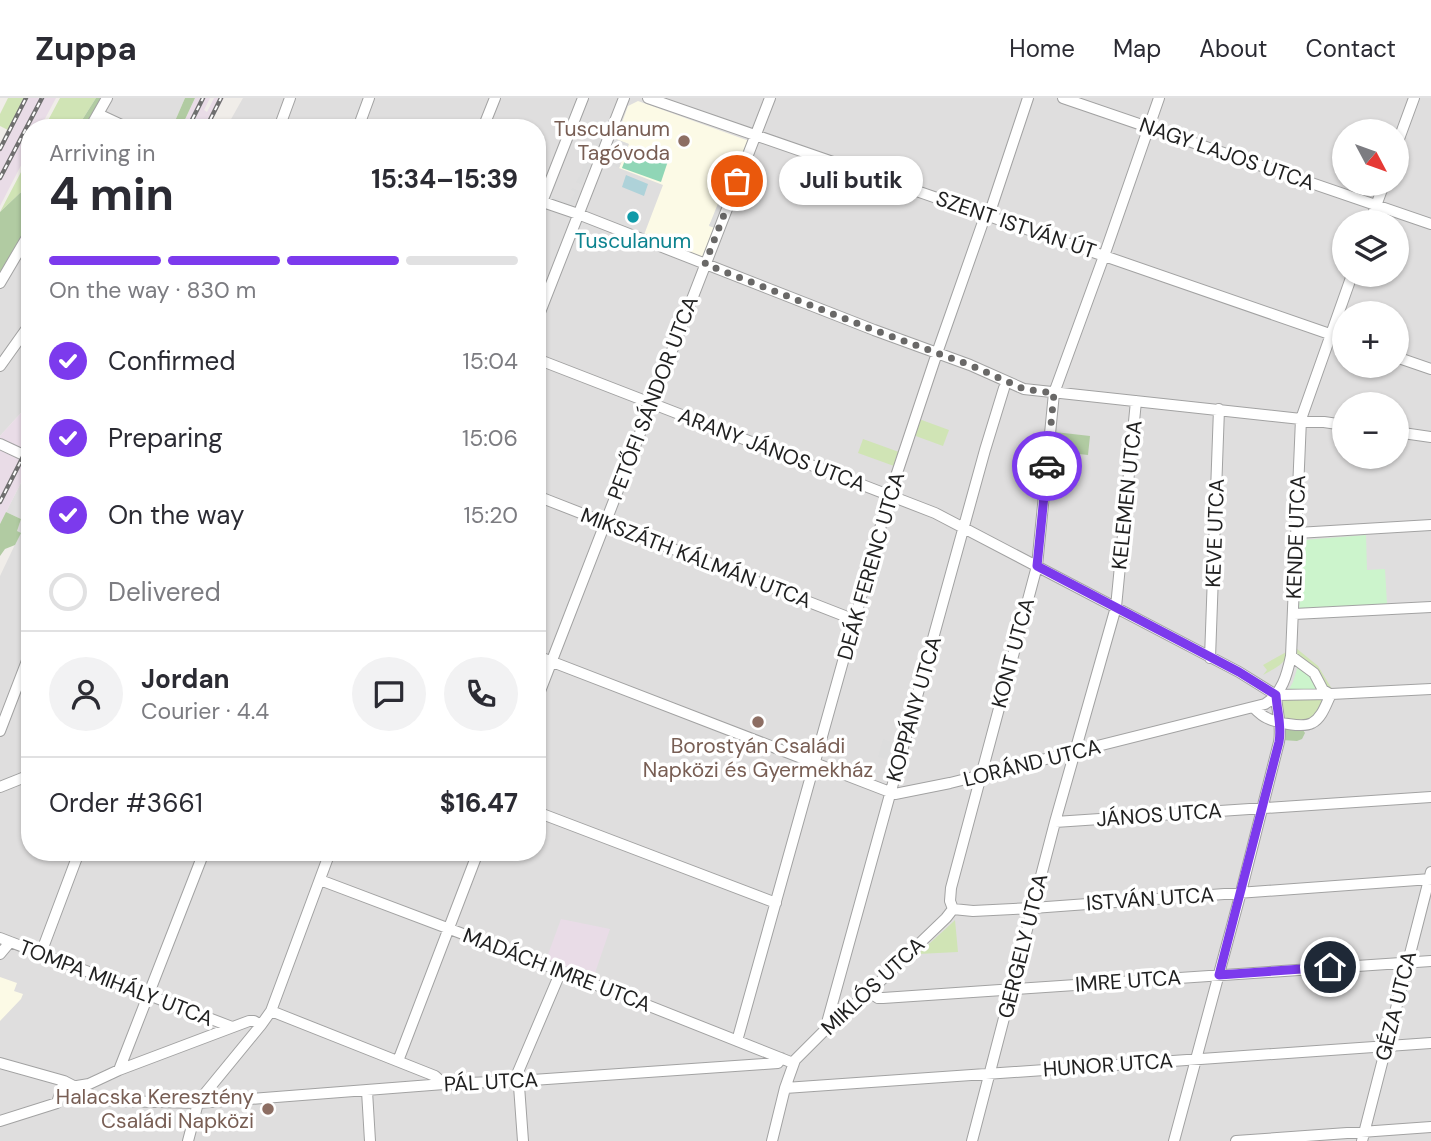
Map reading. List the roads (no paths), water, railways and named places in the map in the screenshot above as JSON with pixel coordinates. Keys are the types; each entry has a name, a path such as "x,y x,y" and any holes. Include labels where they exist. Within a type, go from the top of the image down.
{"street":[{"path":"95,119 107,98"},
{"path":"282,119 290,98"},
{"path":"361,119 369,98"},
{"path":"487,119 495,98"},
{"path":"546,187 583,98"},
{"path":"546,297 624,98"},
{"name":"SZENT ISTVÁN ÚT","path":"648,98 1332,335"},
{"name":"PETŐFI SÁNDOR UTCA","path":"546,677 769,98"},
{"name":"DEÁK FERENC UTCA","path":"737,1041 889,495 1028,98"},
{"name":"NAGY LAJOS UTCA","path":"1063,98 1431,224"},
{"name":"KONT UTCA","path":"953,909 950,901 951,888 1037,566 1054,393 1159,98"},
{"path":"1406,119 1413,98"},
{"path":"98,114 109,119"},
{"path":"1374,210 1380,196"},
{"path":"546,203 970,365 1024,389"},
{"path":"0,283 21,247"},
{"name":"KENDE UTCA","path":"1276,695 1292,656 1301,420 1332,335"},
{"path":"0,366 21,337"},
{"path":"1409,361 1431,369"},
{"name":"ARANY JÁNOS UTCA","path":"546,363 935,513 1239,672 1276,695"},
{"path":"997,378 1004,388 1012,390 1219,409 1332,424"},
{"name":"KOPPÁNY UTCA","path":"825,1030 1004,388"},
{"name":"KELEMEN UTCA","path":"1075,752 1115,607 1136,401"},
{"name":"KEVE UTCA","path":"1210,658 1219,409"},
{"path":"1409,434 1431,437"},
{"path":"0,444 21,454"},
{"name":"MIKSZÁTH KÁLMÁN UTCA","path":"546,499 855,620"},
{"path":"1297,533 1431,525"},
{"path":"1294,614 1431,607"},
{"path":"1292,656 1314,673 1324,690 1331,694"},
{"name":"LORÁND UTCA","path":"546,660 898,794 1254,708 1265,704 1276,695"},
{"path":"0,731 21,676"},
{"path":"1174,1141 1279,742 1281,729 1276,695 1431,689"},
{"path":"1254,708 1265,717 1280,722 1301,725 1313,723 1321,715 1331,694"},
{"name":"GERGELY UTCA","path":"972,1141 1075,752"},
{"path":"0,787 21,779"},
{"name":"JÁNOS UTCA","path":"1055,822 1431,797"},
{"path":"546,815 776,903"},
{"path":"41,953 76,861"},
{"path":"119,1070 201,861"},
{"path":"188,1141 198,1103 205,1092 271,1011 327,861"},
{"path":"398,1061 475,861"},
{"name":"ISTVÁN UTCA","path":"953,909 972,911 1033,908 1430,876"},
{"name":"GÉZA UTCA","path":"1363,1136 1430,876"},
{"name":"MADÁCH IMRE UTCA","path":"320,880 450,928 793,1063"},
{"name":"MIKLÓS UTCA","path":"793,1063 953,909"},
{"path":"0,954 5,940"},
{"name":"TOMPA MIHÁLY UTCA","path":"5,940 232,1027"},
{"name":"IMRE UTCA","path":"869,992 883,998 1431,961"},
{"path":"523,1141 518,1072 561,971"},
{"path":"271,1011 435,1076 444,1084"},
{"path":"76,1086 89,1084 249,1021 261,1025"},
{"name":"HUNOR UTCA","path":"785,1088 1431,1043"},
{"name":"PÁL UTCA","path":"0,1063 64,1081 99,1099 198,1103 778,1063 781,1058"},
{"path":"772,1141 793,1063"},
{"path":"0,1121 57,1103 64,1081"},
{"path":"367,1091 370,1141"},
{"path":"1236,1141 1363,1136 1431,1127"}],"water":[{"path":"626,175 648,184 644,196 622,187"}],"railway":[{"path":"0,149 26,98"},
{"path":"31,119 42,98"},
{"path":"192,119 203,98"},
{"path":"210,119 221,98"},
{"path":"0,178 21,138"},
{"path":"0,502 21,461"}],"place":[{"name":"Tusculanum Tagóvoda","path":"684,141"},
{"name":"Juli butik","path":"737,181"},
{"name":"Tusculanum","path":"633,217"},
{"name":"Borostyán Családi Napközi és Gyermekház","path":"758,722"},
{"name":"Halacska Keresztény Családi Napközi","path":"268,1109"}]}
